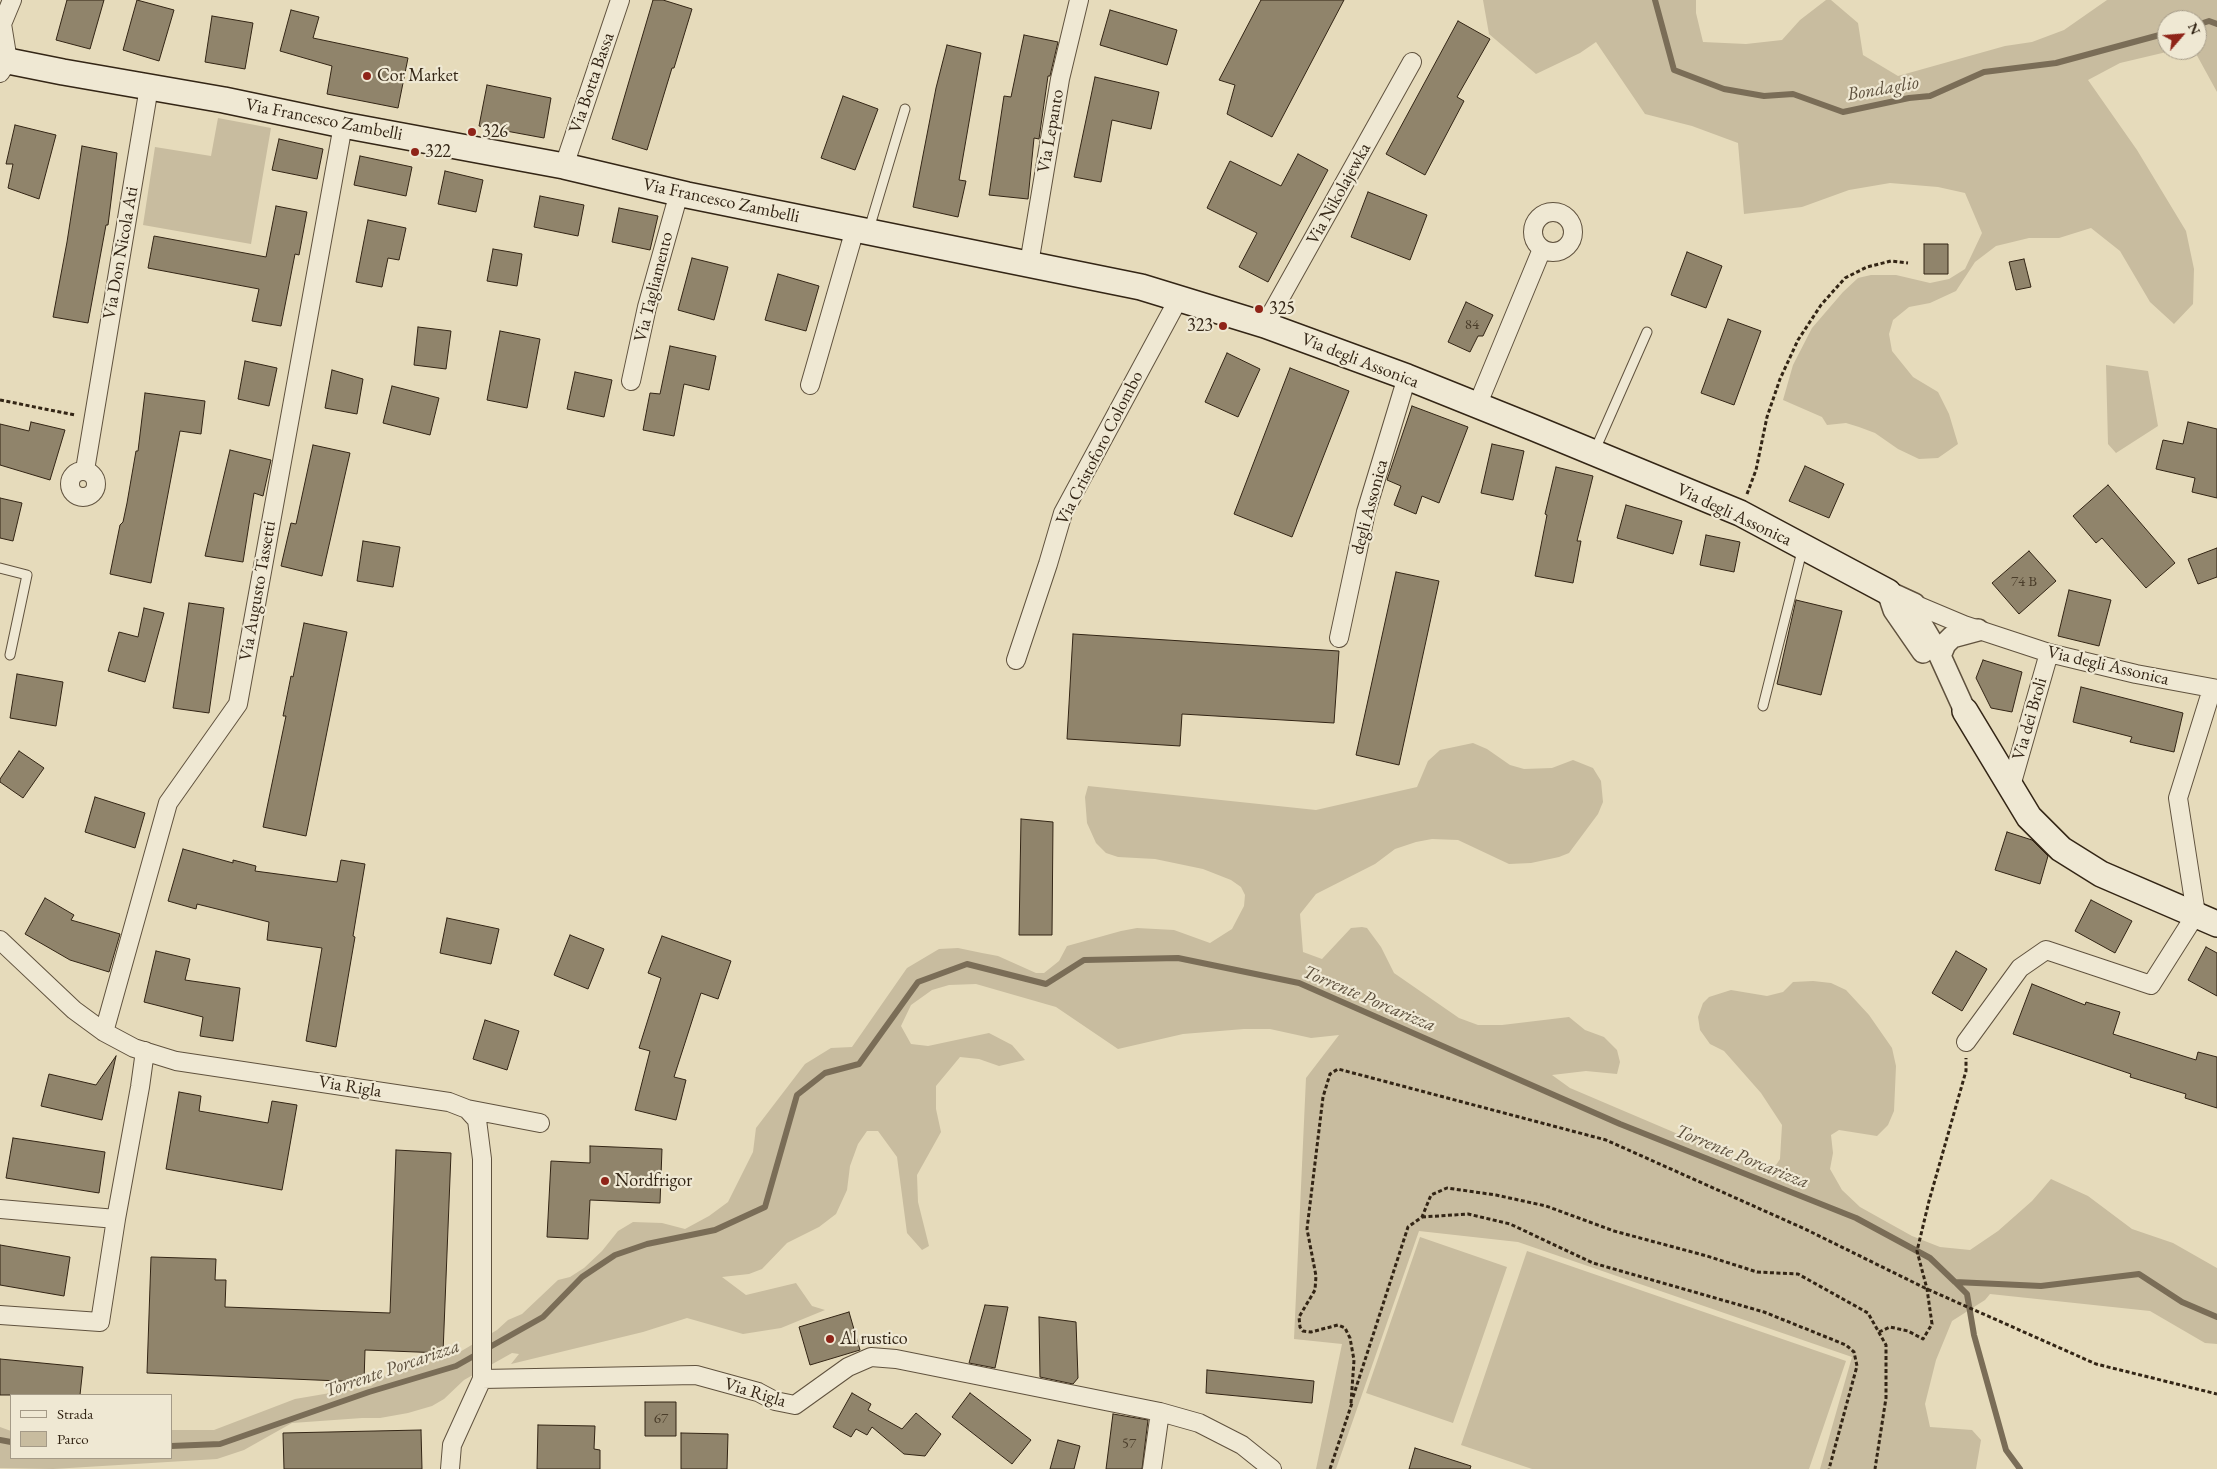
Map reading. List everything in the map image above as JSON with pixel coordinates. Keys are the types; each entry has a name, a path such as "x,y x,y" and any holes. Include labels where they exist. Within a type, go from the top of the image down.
{"main road":[{"name":"Via Francesco Zambelli","path":"3,63 224,100 343,126 564,166 679,193 1141,287 1260,324"},
{"name":"Via degli Assonica","path":"1260,324 1407,377 1740,513 1888,592"},
{"path":"1965,711 2029,817 2061,849 2101,874 2207,919"}],"street":[{"path":"3,63 2,24 12,0"},
{"name":"Via Botta Bassa","path":"564,166 620,0"},
{"name":"Via Lepanto","path":"1029,264 1060,79 1080,0"},
{"name":"Via Nikolajewka","path":"1260,324 1412,62"},
{"name":"Via Don Nicola Ati","path":"85,470 148,87"},
{"name":"Via Augusto Tassetti","path":"104,1032 168,803 238,704 343,126"},
{"name":"Via Tagliamento","path":"631,381 647,307 679,193"},
{"path":"810,385 862,230"},
{"path":"1477,406 1542,249"},
{"name":"Via Cristoforo Colombo","path":"1016,660 1063,513 1180,298"},
{"name":"degli Assonica","path":"1339,638 1366,512 1407,377"},
{"path":"1888,592 1894,610 1965,711"},
{"name":"Via degli Assonica","path":"1888,592 1978,630 2050,653 2136,674 2215,689"},
{"path":"1914,604 1920,622 1940,656 1965,711"},
{"path":"1940,656 1945,644 1952,637 1978,630"},
{"name":"Via dei Broli","path":"2011,786 2050,653"},
{"path":"1966,1042 2020,968 2046,950 2151,985 2207,919 2178,798 2215,689"},
{"name":"Via Rigla","path":"0,940 74,1010 104,1032 134,1048 176,1060 449,1102 466,1109 540,1123"},
{"path":"0,1315 100,1322 145,1051"},
{"path":"450,1469 452,1445 482,1371 482,1159 477,1120 466,1109"},
{"path":"0,1209 116,1219"},
{"name":"Via Rigla","path":"482,1371 696,1375 758,1392 775,1401 795,1405 848,1367 871,1357 896,1359 1160,1412"},
{"path":"1152,1469 1160,1412 1199,1422 1242,1445 1272,1469"}],"lane":[{"path":"862,230 905,109"},
{"path":"1594,453 1647,332"},
{"path":"1763,706 1803,547"},
{"path":"0,568 27,575 10,655"}],"path":[{"path":"1740,513 1756,470 1767,417 1780,379 1798,340 1821,305 1845,278 1866,267 1891,261 1908,263"},
{"path":"0,400 93,418"},
{"path":"1878,1332 1890,1327 1908,1331 1923,1339 1932,1324 1927,1289 1917,1251 1929,1201 1966,1071 1966,1042"},
{"path":"1352,1403 1354,1360 1350,1338 1345,1328 1338,1325 1311,1332 1304,1331 1300,1327 1299,1318 1315,1290 1316,1276 1307,1229 1323,1097 1330,1074 1338,1069 1606,1140 1805,1229 1927,1289 2096,1364 2217,1394"},
{"path":"1422,1217 1431,1195 1447,1188 1496,1195 1546,1206 1614,1231 1758,1272 1798,1274 1868,1314 1886,1345 1886,1398 1875,1469"},
{"path":"1330,1469 1408,1227 1422,1217 1468,1214 1510,1224 1593,1263 1764,1312 1846,1345 1854,1352 1857,1366 1829,1469"}],"green space":[{"path":"1483,0 1696,0 1696,13 1703,42 1746,44 1782,40 1800,20 1826,0 1831,0 1858,23 1863,55 1898,76 2005,46 2032,42 2064,30 2107,0 2217,0 2217,92 2199,60 2207,60 2207,10 2157,10 2157,54 2120,63 2088,80 2137,150 2186,231 2194,269 2193,304 2174,324 2150,302 2120,251 2091,228 2059,238 2029,238 1996,246 1975,262 1956,291 1930,303 1909,307 1893,320 1889,334 1892,351 1913,377 1938,392 1949,414 1958,444 1938,458 1919,459 1898,449 1875,433 1859,427 1846,423 1827,425 1822,417 1783,400 1793,365 1812,328 1843,292 1858,278 1871,275 1896,275 1930,283 1949,279 1965,269 1982,233 1965,193 1938,187 1890,183 1849,190 1802,207 1744,214 1738,143 1692,126 1645,114 1596,42 1580,53 1536,74 1489,34"},
{"path":"218,118 271,128 251,244 143,225 155,147 211,156"},
{"path":"2106,365 2148,371 2158,426 2116,453 2108,444"},
{"path":"1473,743 1487,749 1510,765 1524,769 1552,768 1573,760 1593,768 1601,781 1603,802 1598,814 1569,853 1559,857 1531,863 1509,864 1458,840 1432,839 1395,849 1375,864 1316,894 1300,914 1303,952 1322,959 1351,928 1367,928 1381,947 1394,973 1459,1018 1478,1025 1502,1025 1569,1017 1585,1030 1604,1037 1617,1050 1620,1062 1617,1074 1586,1071 1552,1075 1570,1088 1732,1157 1776,1165 1780,1159 1782,1125 1761,1093 1724,1051 1710,1044 1700,1030 1698,1017 1703,1003 1709,997 1731,990 1767,996 1783,992 1793,982 1813,981 1831,983 1846,990 1869,1015 1892,1048 1896,1066 1894,1111 1888,1125 1877,1136 1839,1130 1831,1135 1833,1153 1830,1169 1842,1190 1860,1207 1912,1236 1940,1247 1970,1250 1998,1231 2032,1201 2051,1179 2088,1196 2132,1229 2173,1243 2217,1268 2217,1344 2205,1343 2150,1311 1990,1294 1985,1300 1952,1321 1936,1360 1925,1404 1930,1427 1972,1430 1981,1440 1976,1469 1820,1469 1852,1357 1518,1242 1419,1231 1336,1469 1316,1469 1342,1344 1294,1339 1306,1078 1339,1035 1311,1038 1270,1029 1244,1029 1183,1034 1118,1049 1056,1007 976,984 949,985 932,990 911,1005 901,1026 911,1044 928,1046 989,1033 1012,1045 1025,1060 999,1066 979,1059 960,1057 936,1086 936,1109 941,1132 917,1175 918,1202 929,1246 922,1250 907,1233 897,1157 878,1131 867,1131 858,1144 850,1166 847,1190 836,1214 819,1227 787,1243 762,1269 749,1274 722,1277 746,1295 796,1283 812,1306 825,1310 781,1328 743,1334 687,1318 643,1332 511,1364 519,1354 512,1353 464,1380 444,1399 432,1406 380,1418 292,1423 244,1450 217,1459 53,1469 0,1468 0,1427 10,1431 10,1459 172,1459 172,1430 214,1430 295,1399 371,1386 381,1377 414,1365 453,1356 497,1330 508,1320 522,1314 558,1280 570,1277 584,1268 602,1251 618,1231 633,1222 662,1223 685,1229 709,1216 728,1202 753,1152 756,1128 805,1064 831,1048 852,1047 907,968 939,949 958,948 998,956 1036,973 1044,973 1059,961 1067,946 1121,931 1137,928 1174,930 1210,943 1232,929 1244,906 1245,895 1241,887 1231,880 1203,869 1155,859 1118,857 1106,853 1096,843 1087,823 1085,797 1088,786 1316,810 1417,787 1428,761 1440,750"},
{"path":"1420,1237 1507,1267 1453,1423 1366,1393"},
{"path":"1527,1251 1846,1361 1809,1469 1532,1469 1461,1445"}],"building":[{"path":"67,0 104,0 90,49 56,40"},
{"path":"137,0 174,10 159,61 123,50"},
{"path":"653,0 663,0 692,9 647,150 612,139"},
{"path":"1261,0 1344,0 1272,137 1227,114 1235,85 1219,80"},
{"name":"Cor Market","path":"291,10 319,17 313,38 408,58 398,108 327,94 332,66 280,51"},
{"path":"1110,10 1177,30 1167,65 1100,45"},
{"path":"212,16 253,23 245,69 205,62"},
{"path":"1458,21 1490,39 1457,97 1464,101 1425,175 1386,154"},
{"path":"1024,35 1058,42 1050,76 1048,76 1039,139 1034,138 1028,199 989,195 1004,96 1011,97"},
{"path":"947,45 981,53 959,180 966,181 958,217 913,207 936,88"},
{"path":"1095,77 1159,92 1151,129 1112,120 1101,182 1074,177"},
{"path":"487,85 551,98 544,138 479,126"},
{"path":"843,96 878,109 855,170 821,158"},
{"path":"15,125 56,135 39,199 8,188 13,164 6,164"},
{"path":"279,139 323,149 317,179 272,170"},
{"path":"82,146 117,153 108,225 106,225 88,323 53,317"},
{"path":"1298,154 1328,170 1268,282 1239,267 1257,233 1207,208 1230,161 1281,186"},
{"path":"360,156 412,167 406,196 354,185"},
{"path":"445,171 483,180 476,212 438,204"},
{"path":"1368,192 1427,215 1410,260 1351,237"},
{"path":"540,196 584,205 578,236 534,227"},
{"path":"276,206 307,212 299,255 295,254 281,326 252,321 259,289 148,268 154,236 266,257"},
{"path":"619,208 658,216 650,250 612,242"},
{"path":"368,220 406,228 399,260 388,258 382,287 356,282"},
{"path":"1924,244 1948,244 1948,274 1924,274"},
{"path":"493,249 522,254 517,286 487,281"},
{"path":"1687,252 1722,266 1706,308 1671,295"},
{"path":"692,258 728,267 714,320 678,310"},
{"path":"2024,259 2031,287 2016,290 2009,262"},
{"path":"778,274 819,286 806,331 765,320"},
{"path":"1466,302 1493,315 1483,336 1478,336 1470,352 1448,342"},
{"path":"1728,319 1761,331 1734,405 1701,393"},
{"path":"418,327 451,331 446,369 414,365"},
{"path":"500,331 540,339 527,408 487,400"},
{"path":"670,346 716,356 709,390 684,384 674,436 643,430 650,393 660,394"},
{"path":"1227,353 1260,369 1238,417 1205,402"},
{"path":"245,361 277,368 269,406 238,399"},
{"path":"1290,368 1349,391 1292,537 1234,514"},
{"path":"332,370 363,379 357,414 325,408"},
{"path":"575,372 612,380 604,417 567,409"},
{"path":"392,386 439,398 430,435 383,423"},
{"path":"145,393 205,401 201,434 180,431 151,583 110,574 120,525 123,522 136,451 138,451"},
{"path":"1412,406 1468,427 1439,503 1422,496 1416,514 1394,505 1401,486 1387,480"},
{"path":"31,422 65,430 50,480 0,465 0,424 29,431"},
{"path":"2188,422 2217,429 2217,498 2192,492 2195,478 2156,469 2163,440 2183,444"},
{"path":"1492,444 1524,451 1513,500 1481,493"},
{"path":"313,445 350,453 322,576 281,566 291,523 296,524"},
{"path":"230,450 271,460 263,496 254,493 243,562 205,556"},
{"path":"1805,466 1844,484 1829,518 1789,501"},
{"path":"1556,467 1593,476 1577,541 1581,541 1573,583 1535,576 1547,515 1545,514"},
{"path":"2108,485 2175,563 2146,588 2102,538 2096,543 2073,516"},
{"path":"0,498 22,503 13,541 0,538"},
{"path":"1626,505 1682,521 1673,554 1617,538"},
{"path":"1706,535 1740,542 1734,572 1700,565"},
{"path":"363,541 400,547 393,587 357,581"},
{"path":"2217,548 2217,577 2198,584 2188,559"},
{"path":"2029,551 2056,581 2019,614 1992,583"},
{"path":"1396,572 1439,581 1399,765 1356,755"},
{"path":"2069,590 2111,600 2099,646 2058,636"},
{"path":"1796,600 1842,611 1821,695 1777,684"},
{"path":"189,603 224,608 209,713 173,708"},
{"path":"144,608 164,613 145,682 108,671 119,632 138,637"},
{"path":"304,623 347,632 306,836 263,827 286,716 283,716 291,676 293,677"},
{"path":"1073,634 1339,651 1334,723 1182,714 1180,746 1067,739"},
{"path":"1983,660 2022,672 2012,712 1991,708 1976,678"},
{"path":"17,674 63,682 56,726 10,718"},
{"path":"2081,687 2183,713 2174,752 2130,742 2132,737 2073,722"},
{"path":"19,751 44,768 23,798 0,782 0,779"},
{"path":"95,797 145,813 135,848 85,832"},
{"path":"1021,819 1053,822 1052,935 1019,935"},
{"path":"2007,832 2032,840 2048,856 2040,884 1995,870"},
{"path":"183,849 233,863 233,860 256,866 255,871 337,882 341,860 365,864 353,936 355,937 336,1047 306,1041 322,948 267,940 269,922 197,904 196,909 168,901"},
{"path":"45,898 74,915 71,920 120,934 109,972 70,960 25,934"},
{"path":"2091,900 2132,921 2115,953 2075,931"},
{"path":"447,918 499,929 491,964 440,953"},
{"path":"570,935 604,949 588,989 554,975"},
{"path":"662,936 731,961 718,999 701,993 674,1077 686,1080 676,1120 635,1110 650,1051 639,1048 661,978 648,973"},
{"path":"2206,947 2217,953 2217,996 2188,980"},
{"path":"156,951 190,959 185,980 240,988 233,1041 200,1036 203,1017 144,1002"},
{"path":"1956,951 1987,969 1962,1011 1932,993"},
{"path":"2032,984 2085,1005 2086,1002 2120,1012 2113,1034 2196,1060 2198,1052 2217,1057 2217,1108 2185,1098 2186,1094 2130,1077 2131,1074 2013,1034"},
{"path":"485,1020 519,1031 507,1070 473,1059"},
{"path":"116,1056 102,1120 41,1106 49,1074 96,1085"},
{"path":"179,1092 201,1096 199,1111 268,1123 272,1101 297,1105 282,1190 166,1169"},
{"path":"13,1138 105,1152 99,1193 6,1178"},
{"name":"Nordfrigor","path":"590,1146 662,1149 660,1203 590,1200 588,1239 547,1237 551,1161 590,1163"},
{"path":"396,1150 451,1153 443,1353 365,1350 364,1382 147,1373 151,1257 216,1259 215,1280 226,1280 225,1307 390,1313"},
{"path":"0,1245 70,1257 64,1296 0,1285"},
{"path":"985,1305 1008,1307 995,1368 969,1363"},
{"name":"Al rustico","path":"849,1312 860,1350 810,1365 799,1327"},
{"path":"1039,1317 1076,1322 1078,1378 1073,1384 1040,1377"},
{"path":"0,1359 83,1367 80,1394 0,1395"},
{"path":"1207,1370 1314,1381 1312,1403 1206,1393"},
{"path":"852,1393 871,1404 868,1410 902,1429 916,1413 941,1434 925,1456 904,1454 872,1427 867,1435 856,1429 851,1437 833,1427"},
{"path":"970,1393 1031,1440 1012,1464 952,1417"},
{"path":"645,1402 676,1402 676,1436 645,1436"},
{"path":"1113,1414 1148,1420 1142,1469 1106,1469"},
{"path":"538,1425 595,1426 594,1449 600,1450 600,1469 537,1469"},
{"path":"421,1430 422,1469 284,1469 283,1433"},
{"path":"681,1433 728,1434 727,1469 681,1469"},
{"path":"1058,1440 1080,1446 1074,1469 1050,1469"},
{"path":"1415,1448 1471,1466 1470,1469 1409,1469"}],"waterway":[{"name":"Bondaglio","path":"1655,0 1674,70 1724,89 1764,96 1793,94 1843,112 1909,98 1930,96 1984,72 2056,63 2157,36"},
{"name":"Bondaglio","path":"2207,22 2217,24"},
{"name":"Torrente Porcarizza","path":"172,1446 220,1444 369,1392 456,1366 543,1317 582,1277 615,1255 647,1244 715,1230 765,1207 797,1095 825,1073 859,1064 918,982 967,964 1046,984 1084,960 1178,958 1299,983 1620,1124 1856,1218 1930,1258 1955,1282 2041,1286 2139,1274 2182,1302 2217,1317"},
{"path":"1955,1282 1967,1294 1974,1335 2006,1450 2020,1469"},
{"name":"Torrente Porcarizza","path":"0,1440 10,1442"}],"place":[{"name":"Cor Market","path":"367,76"},
{"name":"326","path":"472,132"},
{"name":"322","path":"415,152"},
{"name":"325","path":"1259,309"},
{"name":"323","path":"1223,326"},
{"name":"Nordfrigor","path":"605,1181"},
{"name":"Al rustico","path":"830,1339"}]}
